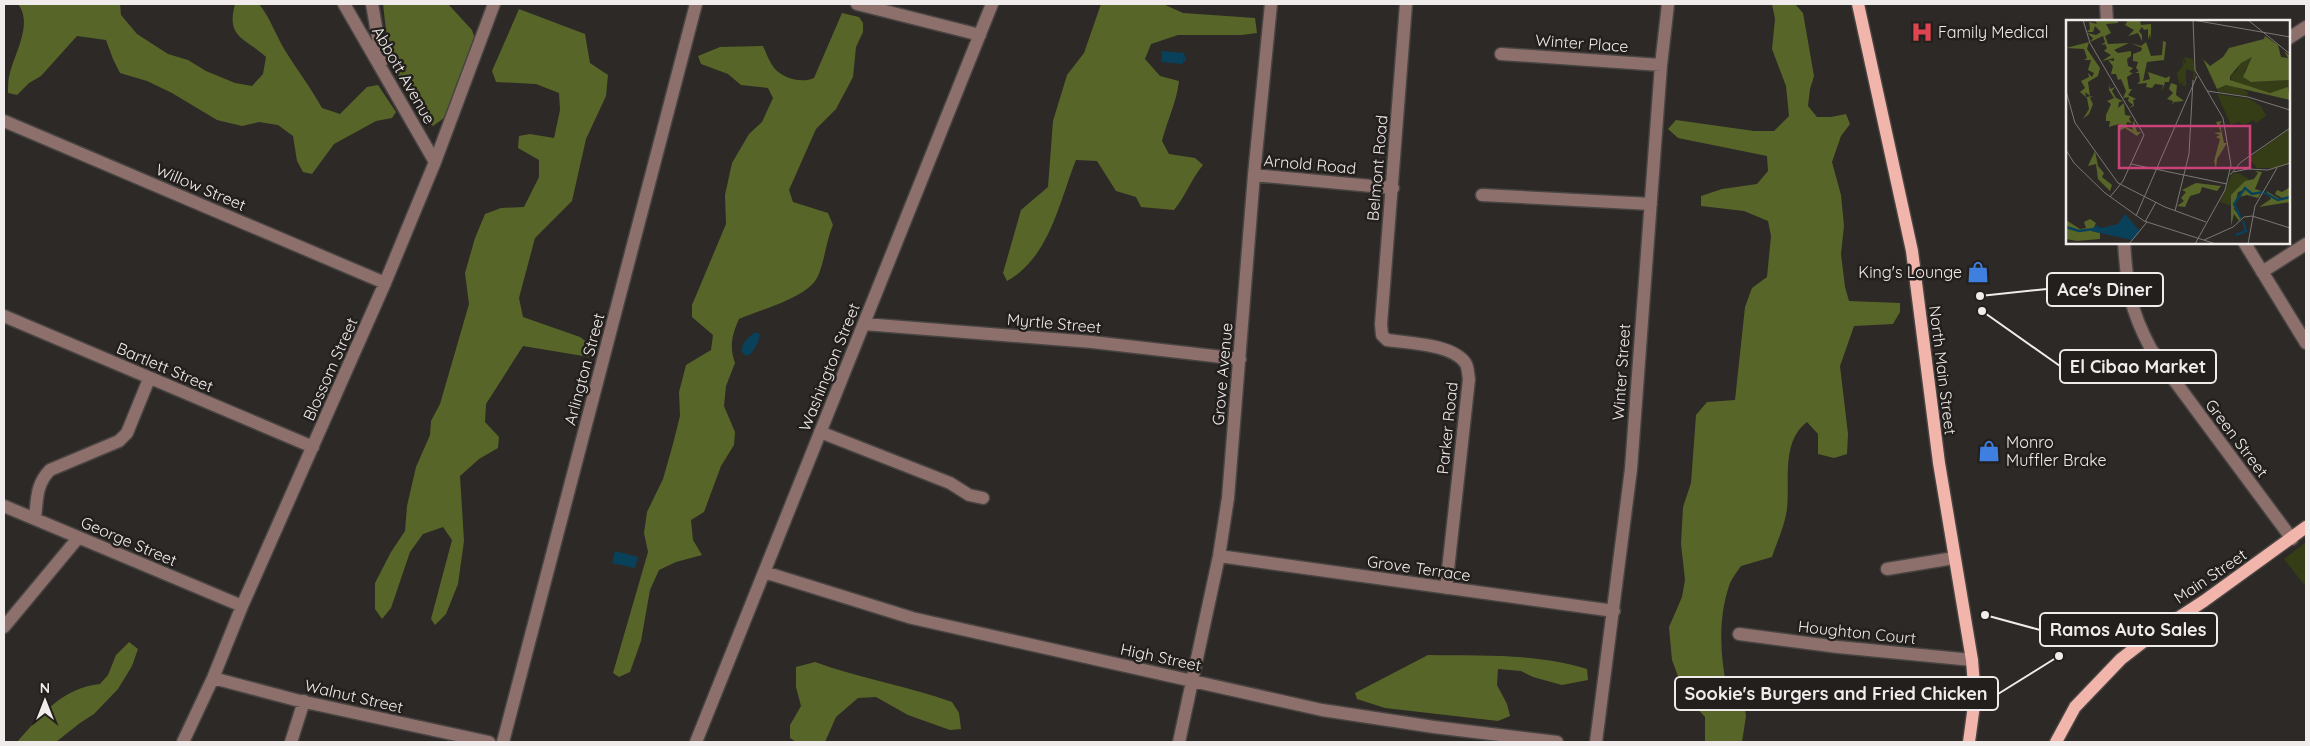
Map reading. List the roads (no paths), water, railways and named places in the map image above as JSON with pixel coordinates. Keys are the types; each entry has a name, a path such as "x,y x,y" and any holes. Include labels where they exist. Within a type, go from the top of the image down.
{"main road":[{"name":"North Main Street","path":"1858,4 1908,224 1939,463 1972,660 1974,698 1969,742"},
{"name":"Main Street","path":"2056,742 2075,707 2121,659 2152,634 2204,601 2306,527"}],"street":[{"name":"Abbott Avenue","path":"344,4 436,162"},
{"path":"372,4 376,34 386,78"},
{"name":"Blossom Street","path":"183,742 213,678 242,606 385,283 436,162 494,4"},
{"name":"Arlington Street","path":"503,742 696,4"},
{"path":"856,4 980,35"},
{"name":"Washington Street","path":"696,742 992,4"},
{"name":"Grove Avenue","path":"1179,742 1219,556 1228,498 1254,175 1272,4"},
{"name":"Belmont Road","path":"1382,335 1381,317 1393,188 1406,4"},
{"name":"Winter Street","path":"1596,742 1631,469 1661,65 1668,4"},
{"path":"2106,4 2107,20"},
{"path":"2290,37 2306,26"},
{"name":"Winter Place","path":"1501,54 1661,65"},
{"name":"Willow Street","path":"4,121 385,283"},
{"name":"Arnold Road","path":"1254,175 1393,188"},
{"path":"1482,195 1651,204"},
{"name":"Green Street","path":"2124,244 2128,293 2140,330 2151,348 2292,539"},
{"path":"2245,244 2306,343"},
{"path":"2262,272 2306,244"},
{"name":"Bartlett Street","path":"4,316 313,447"},
{"name":"Myrtle Street","path":"864,324 1092,342 1240,359"},
{"name":"Parker Road","path":"1382,335 1387,340 1448,349 1459,355 1466,365 1469,379 1446,588"},
{"path":"34,519 38,486 42,477 50,470 118,440 127,433 149,379"},
{"path":"820,432 950,483 969,495 983,498"},
{"name":"George Street","path":"4,506 242,606"},
{"path":"4,628 78,538"},
{"name":"Grove Terrace","path":"1219,556 1614,610"},
{"path":"1887,569 1954,558"},
{"name":"High Street","path":"764,572 912,618 1322,710 1434,727 1556,742"},
{"name":"Houghton Court","path":"1738,634 1838,647 1972,660"},
{"name":"Walnut Street","path":"213,678 304,701 489,742"},
{"path":"292,742 304,701"}],"water":[{"path":"1162,51 1184,53 1186,61 1183,61 1183,64 1161,62"},
{"path":"755,332 760,334 758,342 751,354 746,356 742,352 743,346 746,340"},
{"path":"615,551 638,557 635,568 612,563"}],"place":[{"name":"Family Medical","path":"1922,32"},
{"name":"King's Lounge","path":"1978,272"},
{"name":"Ace's Diner","path":"1980,296"},
{"name":"El Cibao Market","path":"1982,311"},
{"name":"Monro Muffler Brake","path":"1989,451"},
{"name":"Ramos Auto Sales","path":"1985,615"},
{"name":"Sookie's Burgers and Fried Chicken","path":"2059,656"}]}
